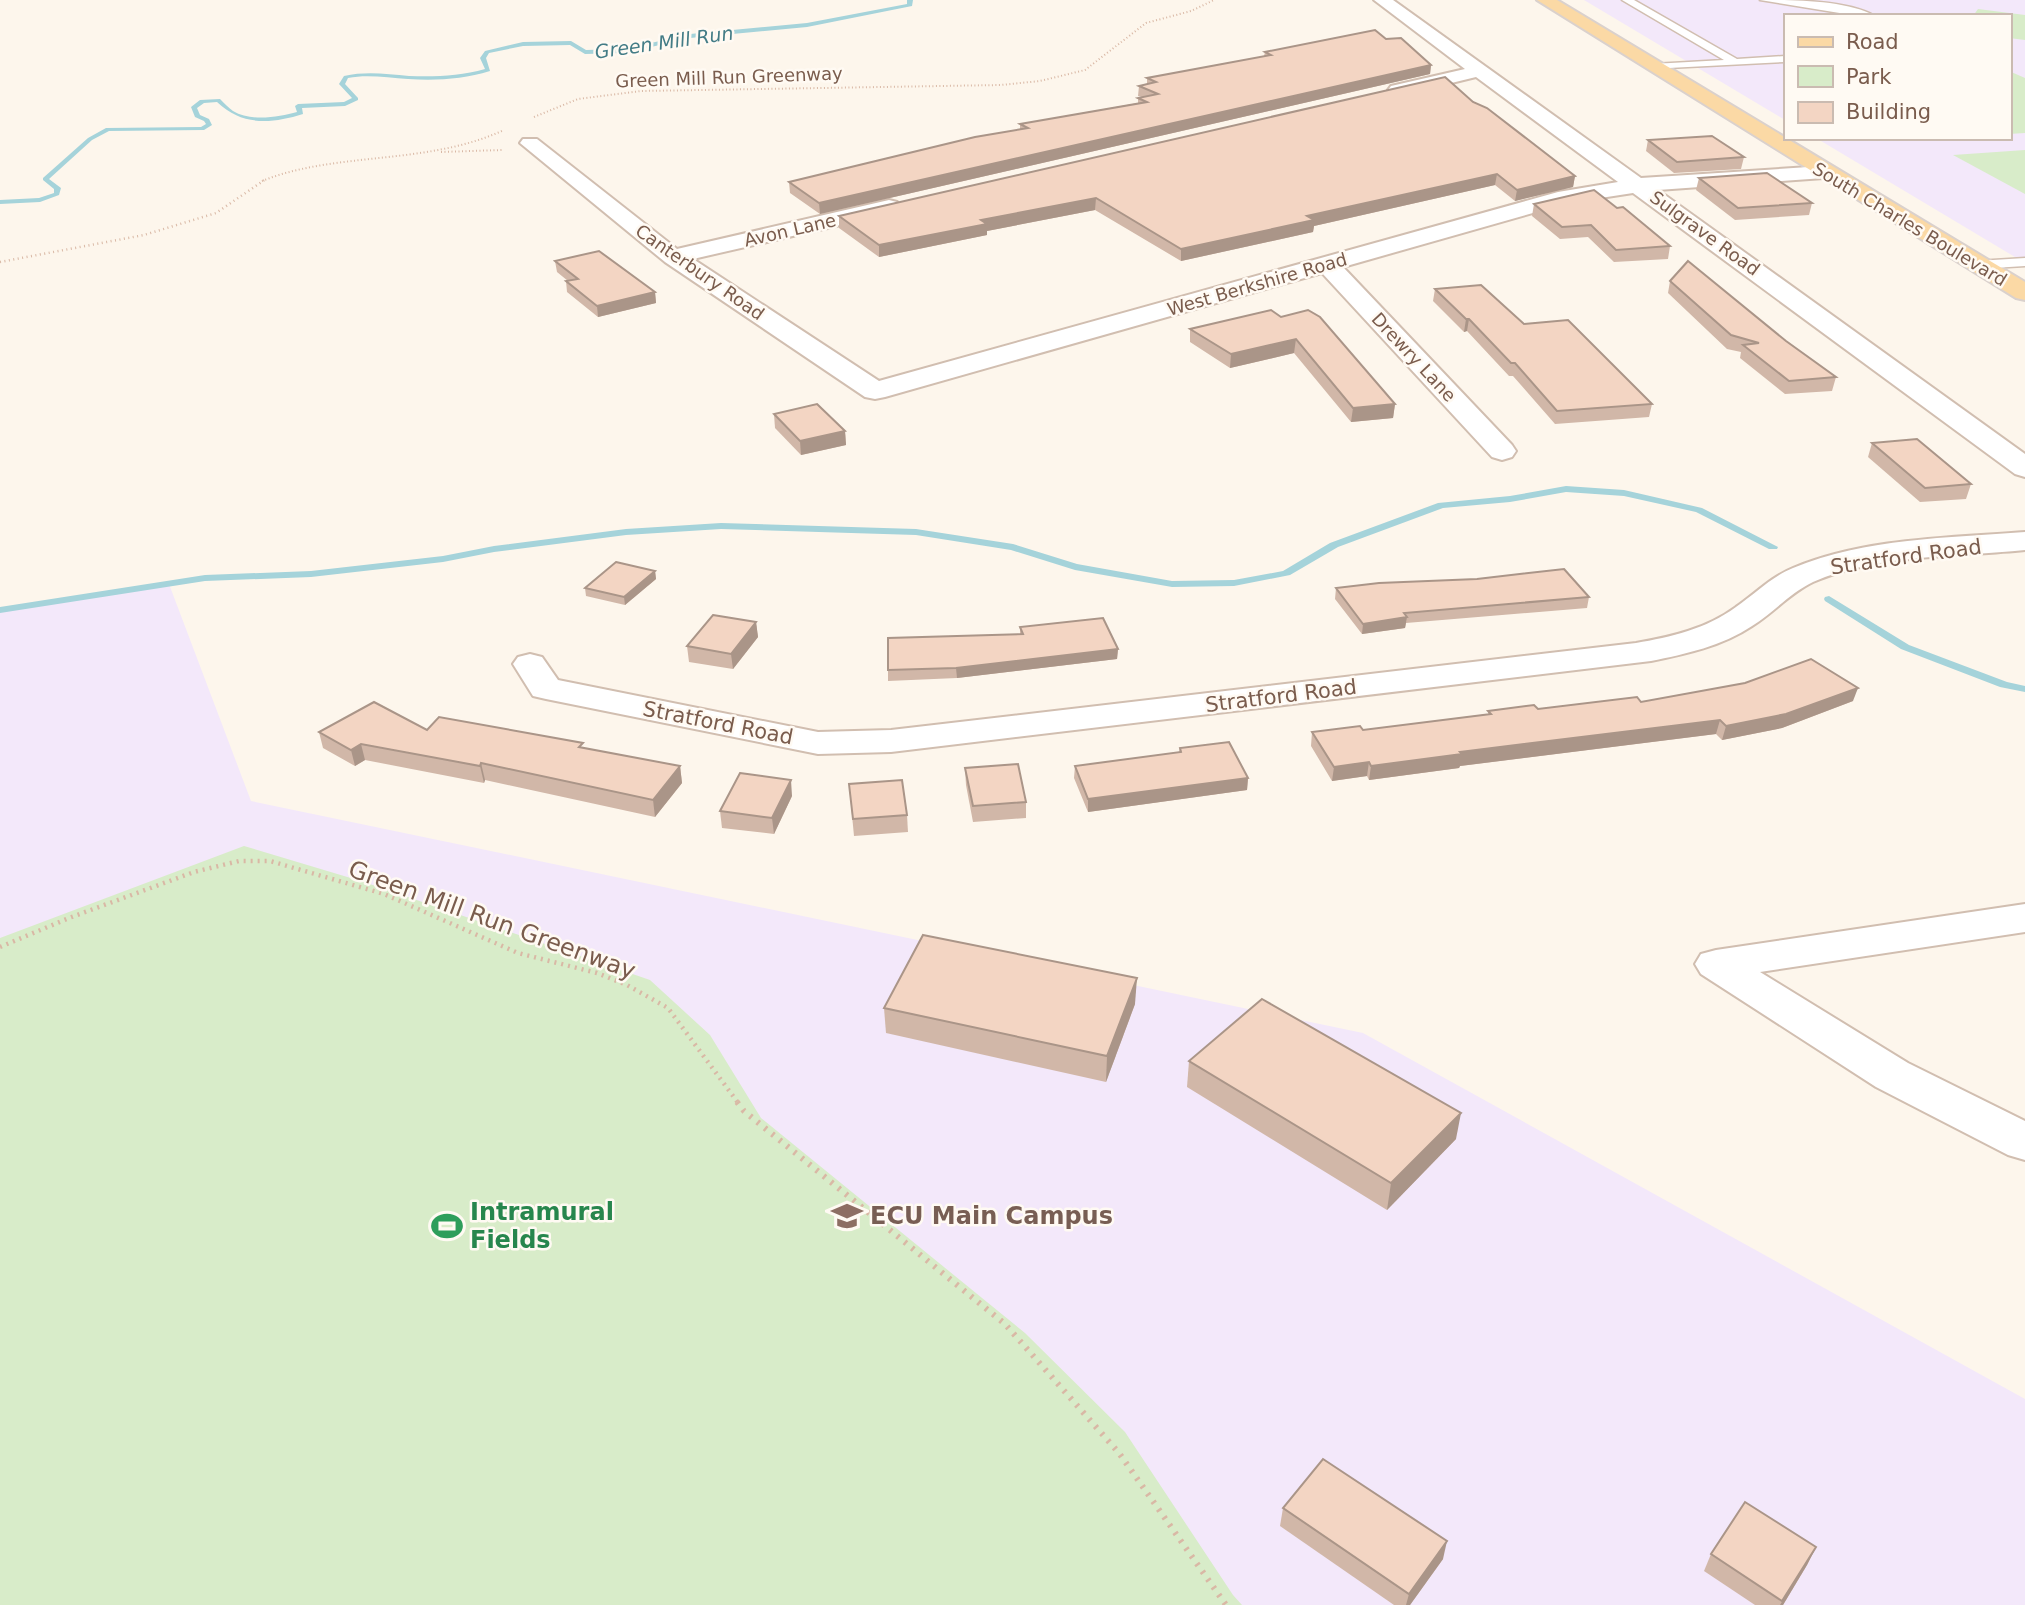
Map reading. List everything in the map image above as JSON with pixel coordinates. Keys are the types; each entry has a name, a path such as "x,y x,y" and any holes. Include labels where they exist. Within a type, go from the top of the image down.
{"main road":[{"name":"South Charles Boulevard","path":"1545,0 2025,293"}],"street":[{"name":"Sulgrave Road","path":"1382,0 1640,185 2025,468"},
{"path":"1373,96 1480,71"},
{"name":"Canterbury Road","path":"530,143 673,257 875,391"},
{"name":"West Berkshire Road","path":"875,391 1566,197 1640,185 1824,172"},
{"name":"Avon Lane","path":"673,257 915,201"},
{"name":"Drewry Lane","path":"1327,264 1502,451"},
{"name":"Stratford Road","path":"530,664 546,688 818,743 891,741 1621,656 1675,647 1714,634 1740,620 1785,582 1814,570 1889,555 2025,541"},
{"path":"2025,918 1716,964 1892,1075 2025,1142"}],"lane":[{"path":"1627,0 1735,62"},
{"path":"1765,0 1862,14"},
{"path":"1653,67 1784,59"},
{"path":"1977,265 2025,262"}],"path":[{"name":"Green Mill Run Greenway","path":"534,116 578,99 614,93 1001,85 1068,76 1085,70 1104,58 1146,23 1191,11 1214,0"},
{"path":"0,262 144,235 216,213 260,182 277,175 303,169 439,152 487,138 511,127"},
{"path":"439,152 488,152 530,143"},
{"name":"Green Mill Run Greenway","path":"0,947 69,918 194,872 239,861 270,861 384,894 518,953 597,973 627,985 668,1008 744,1111 1004,1324 1119,1453 1226,1605"}],"shaded area":[{"path":"1584,0 2025,0 2025,263 1819,140 2011,140 2011,14 1784,14 1784,119"},
{"name":"ECU Main Campus","path":"169,584 251,801 1363,1033 2025,1399 2025,1605 0,1605 0,610"}],"green space":[{"path":"1978,9 2025,15 2025,40 2011,38 2011,14 1974,14"},
{"path":"2011,72 2025,78 2025,133 2011,134"},
{"path":"2025,150 2025,194 1953,155"},
{"name":"Intramural Fields","path":"244,846 364,882 650,980 710,1035 761,1118 1025,1333 1125,1432 1242,1605 0,1605 0,938"}],"building":[{"path":"1375,30 1386,39 1401,38 1431,65 819,203 789,182 975,137 1028,128 1020,124 1147,102 1138,98 1158,94 1139,86 1156,82 1147,78 1271,55 1265,52"},
{"path":"1445,77 1473,102 1487,108 1575,176 1517,190 1497,174 1307,216 1314,220 1181,249 1096,198 981,220 987,224 879,245 839,216"},
{"path":"1712,136 1744,157 1677,162 1648,140"},
{"path":"1767,173 1812,203 1738,208 1699,178"},
{"path":"1594,190 1617,208 1623,207 1670,246 1616,250 1591,225 1562,227 1534,204"},
{"path":"599,251 655,292 597,306 566,281 578,279 555,261"},
{"path":"1688,261 1786,341 1836,377 1789,381 1743,345 1759,343 1731,335 1670,281"},
{"path":"1481,285 1524,324 1568,320 1652,404 1557,411 1515,363 1511,363 1469,319 1435,289"},
{"path":"1271,310 1281,317 1308,310 1320,317 1395,404 1353,408 1296,339 1231,354 1190,329"},
{"path":"817,404 845,431 800,441 774,414"},
{"path":"1917,439 1971,484 1925,488 1872,443"},
{"path":"616,562 655,571 624,597 585,588"},
{"path":"1564,569 1589,597 1404,613 1407,617 1363,624 1336,588 1379,583 1477,579"},
{"path":"713,615 756,622 731,654 687,646"},
{"path":"1103,618 1118,649 956,668 888,670 888,638 1023,634 1020,627"},
{"path":"1811,659 1858,688 1786,714 1726,726 1720,720 1460,752 1462,754 1371,766 1369,762 1334,767 1312,732 1360,726 1363,730 1491,714 1488,711 1534,705 1538,709 1637,697 1641,702 1745,683"},
{"path":"374,702 427,730 439,717 583,743 579,747 680,766 653,800 481,763 480,766 361,744 351,750 319,732"},
{"path":"1229,742 1248,778 1088,799 1075,766 1181,752 1180,748"},
{"path":"1018,764 1026,802 973,806 965,768"},
{"path":"740,773 791,780 772,818 720,811"},
{"path":"902,780 907,815 853,819 849,784"},
{"path":"923,935 1137,978 1107,1056 884,1008"},
{"path":"1262,999 1461,1113 1391,1183 1189,1061"},
{"path":"1323,1459 1447,1541 1409,1594 1283,1508"},
{"path":"1745,1502 1816,1547 1782,1601 1711,1554"}],"waterway":[{"name":"Green Mill Run","path":"0,202 40,200 57,194 58,188 45,179 90,139 108,129 202,129 209,125 207,120 197,116 194,107 202,101 218,100 231,112 243,116 259,119 286,117 301,113 298,106 345,104 356,99 342,84 346,77 360,74 456,77 488,70 483,58 487,52 523,44 571,43 585,52 625,51 690,36 807,25 910,5 910,0"},
{"path":"0,610 205,578 311,574 443,559 494,549 626,532 721,526 916,532 1013,547 1075,567 1172,584 1234,583 1286,573 1334,545 1441,505 1510,499 1566,489 1624,493 1699,510 1773,547"},
{"path":"1829,599 1905,647 2004,685 2025,689"}],"place":[{"name":"ECU Main Campus","path":"847,1216"},
{"name":"Intramural Fields","path":"447,1226"}]}
